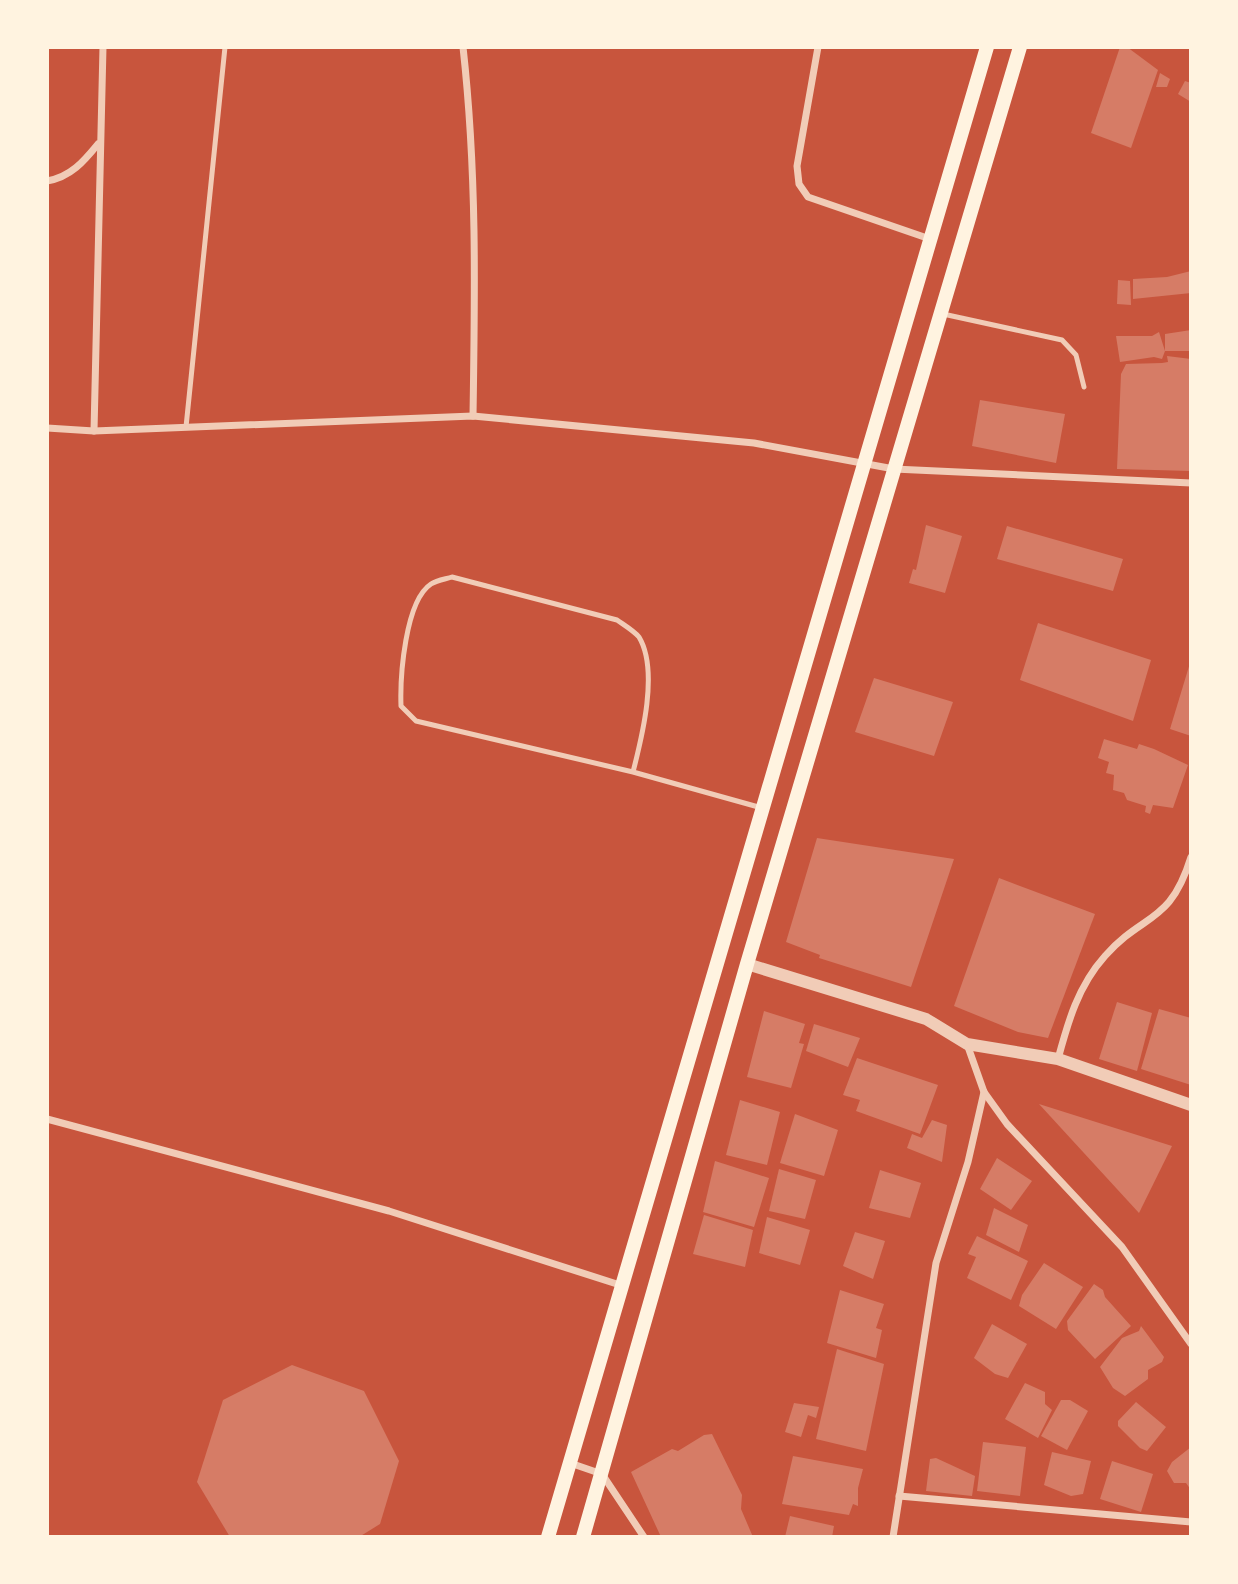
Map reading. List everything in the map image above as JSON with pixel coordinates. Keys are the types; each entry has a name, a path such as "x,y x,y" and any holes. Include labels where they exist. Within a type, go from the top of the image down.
{"main road":[{"path":"548,1537 620,1285 987,47"},
{"path":"583,1537 747,964 1020,47"}],"street":[{"path":"94,431 103,47"},
{"path":"463,47 473,139 476,236 473,416"},
{"path":"818,47 797,166 799,184 808,197 930,239"},
{"path":"47,181 62,179 81,164 99,143"},
{"path":"47,428 94,431 473,416 754,443 894,469 1191,483"},
{"path":"1058,1059 1072,1010 1088,979 1105,956 1126,937 1160,915 1178,894 1191,857"},
{"path":"747,964 926,1019 967,1044 1058,1059 1191,1105"},
{"path":"967,1044 984,1092 1015,1133 1122,1247 1191,1344"},
{"path":"893,1537 936,1263 968,1162 984,1092"},
{"path":"47,1119 388,1210 620,1285"},
{"path":"570,1463 602,1474 644,1537"},
{"path":"899,1496 1191,1522"}],"lane":[{"path":"186,426 225,47"},
{"path":"940,314 1062,340 1076,355 1084,387"},
{"path":"633,772 644,730 648,664 638,636 617,620 452,577 430,585 415,607 400,674 401,706 416,721 633,772 762,808"}],"building":[{"path":"1120,47 1127,47 1158,70 1131,148 1091,133"},
{"path":"1160,73 1170,79 1167,87 1156,87"},
{"path":"1185,81 1191,83 1191,102 1178,94"},
{"path":"1191,271 1191,293 1133,299 1133,279 1167,277"},
{"path":"1118,280 1130,281 1131,305 1117,304"},
{"path":"1191,330 1191,351 1165,351 1165,334"},
{"path":"1159,332 1165,351 1162,359 1154,357 1120,362 1116,336 1152,336"},
{"path":"1167,356 1191,359 1191,471 1117,469 1121,374 1126,364 1168,362"},
{"path":"980,400 1065,414 1056,463 972,446"},
{"path":"926,525 962,536 945,593 909,583 913,569 916,570"},
{"path":"1007,526 1123,559 1113,591 997,559"},
{"path":"1038,623 1151,660 1133,721 1020,680"},
{"path":"1191,663 1191,736 1170,729"},
{"path":"874,678 953,702 934,756 855,732"},
{"path":"1104,739 1137,749 1139,744 1188,765 1173,808 1153,805 1150,814 1145,812 1146,806 1127,800 1124,793 1113,790 1114,775 1106,773 1109,762 1098,758"},
{"path":"817,838 954,859 911,987 819,958 820,955 786,942"},
{"path":"999,878 1095,914 1048,1038 1018,1032 954,1006"},
{"path":"1117,1002 1152,1013 1137,1071 1099,1059"},
{"path":"1159,1009 1191,1018 1191,1085 1141,1069"},
{"path":"764,1011 805,1024 799,1043 804,1044 791,1088 747,1077"},
{"path":"814,1024 860,1038 848,1067 806,1051"},
{"path":"857,1058 938,1085 920,1134 856,1111 860,1100 843,1095"},
{"path":"740,1100 780,1112 767,1165 726,1155"},
{"path":"1039,1104 1172,1146 1139,1213"},
{"path":"795,1114 838,1130 824,1176 780,1163"},
{"path":"932,1120 947,1125 942,1162 907,1148 912,1134 922,1138"},
{"path":"997,1158 1032,1181 1011,1210 980,1189"},
{"path":"715,1161 769,1178 754,1227 703,1212"},
{"path":"779,1169 816,1180 805,1219 769,1211"},
{"path":"880,1170 921,1183 910,1218 869,1208"},
{"path":"994,1208 1028,1225 1019,1252 986,1235"},
{"path":"704,1215 753,1230 745,1267 693,1254"},
{"path":"767,1217 810,1230 800,1265 759,1253"},
{"path":"855,1232 885,1241 873,1279 843,1266"},
{"path":"977,1236 1028,1261 1011,1300 967,1278 976,1257 968,1254"},
{"path":"1044,1263 1083,1287 1056,1329 1019,1306 1022,1295"},
{"path":"1094,1284 1103,1290 1105,1297 1131,1326 1095,1359 1068,1330 1067,1321"},
{"path":"840,1290 884,1304 876,1328 882,1330 876,1358 827,1343"},
{"path":"992,1324 1027,1344 1008,1378 995,1374 974,1358"},
{"path":"1141,1326 1164,1357 1162,1362 1148,1370 1148,1379 1125,1396 1113,1388 1100,1367 1122,1338 1139,1331"},
{"path":"837,1349 884,1364 866,1451 816,1439"},
{"path":"292,1365 364,1391 399,1461 380,1524 359,1537 230,1537 197,1482 223,1400"},
{"path":"1025,1383 1045,1392 1045,1404 1052,1410 1038,1438 1005,1419"},
{"path":"1061,1400 1070,1400 1088,1411 1067,1450 1041,1436"},
{"path":"1136,1402 1166,1427 1147,1451 1140,1448 1118,1426 1118,1421"},
{"path":"794,1403 819,1407 816,1418 808,1415 801,1437 785,1432"},
{"path":"712,1434 742,1495 741,1509 753,1537 661,1537 631,1472 672,1449 678,1451 704,1435"},
{"path":"983,1442 1026,1447 1020,1496 977,1491"},
{"path":"1191,1447 1191,1490 1186,1483 1174,1483 1167,1471 1172,1462"},
{"path":"1052,1452 1091,1461 1083,1494 1071,1496 1044,1485"},
{"path":"793,1456 863,1469 858,1488 858,1506 853,1504 849,1515 782,1504"},
{"path":"936,1458 975,1476 972,1496 926,1491 930,1459"},
{"path":"1112,1461 1153,1474 1141,1512 1100,1499"},
{"path":"790,1516 834,1526 832,1537 785,1537"}]}
